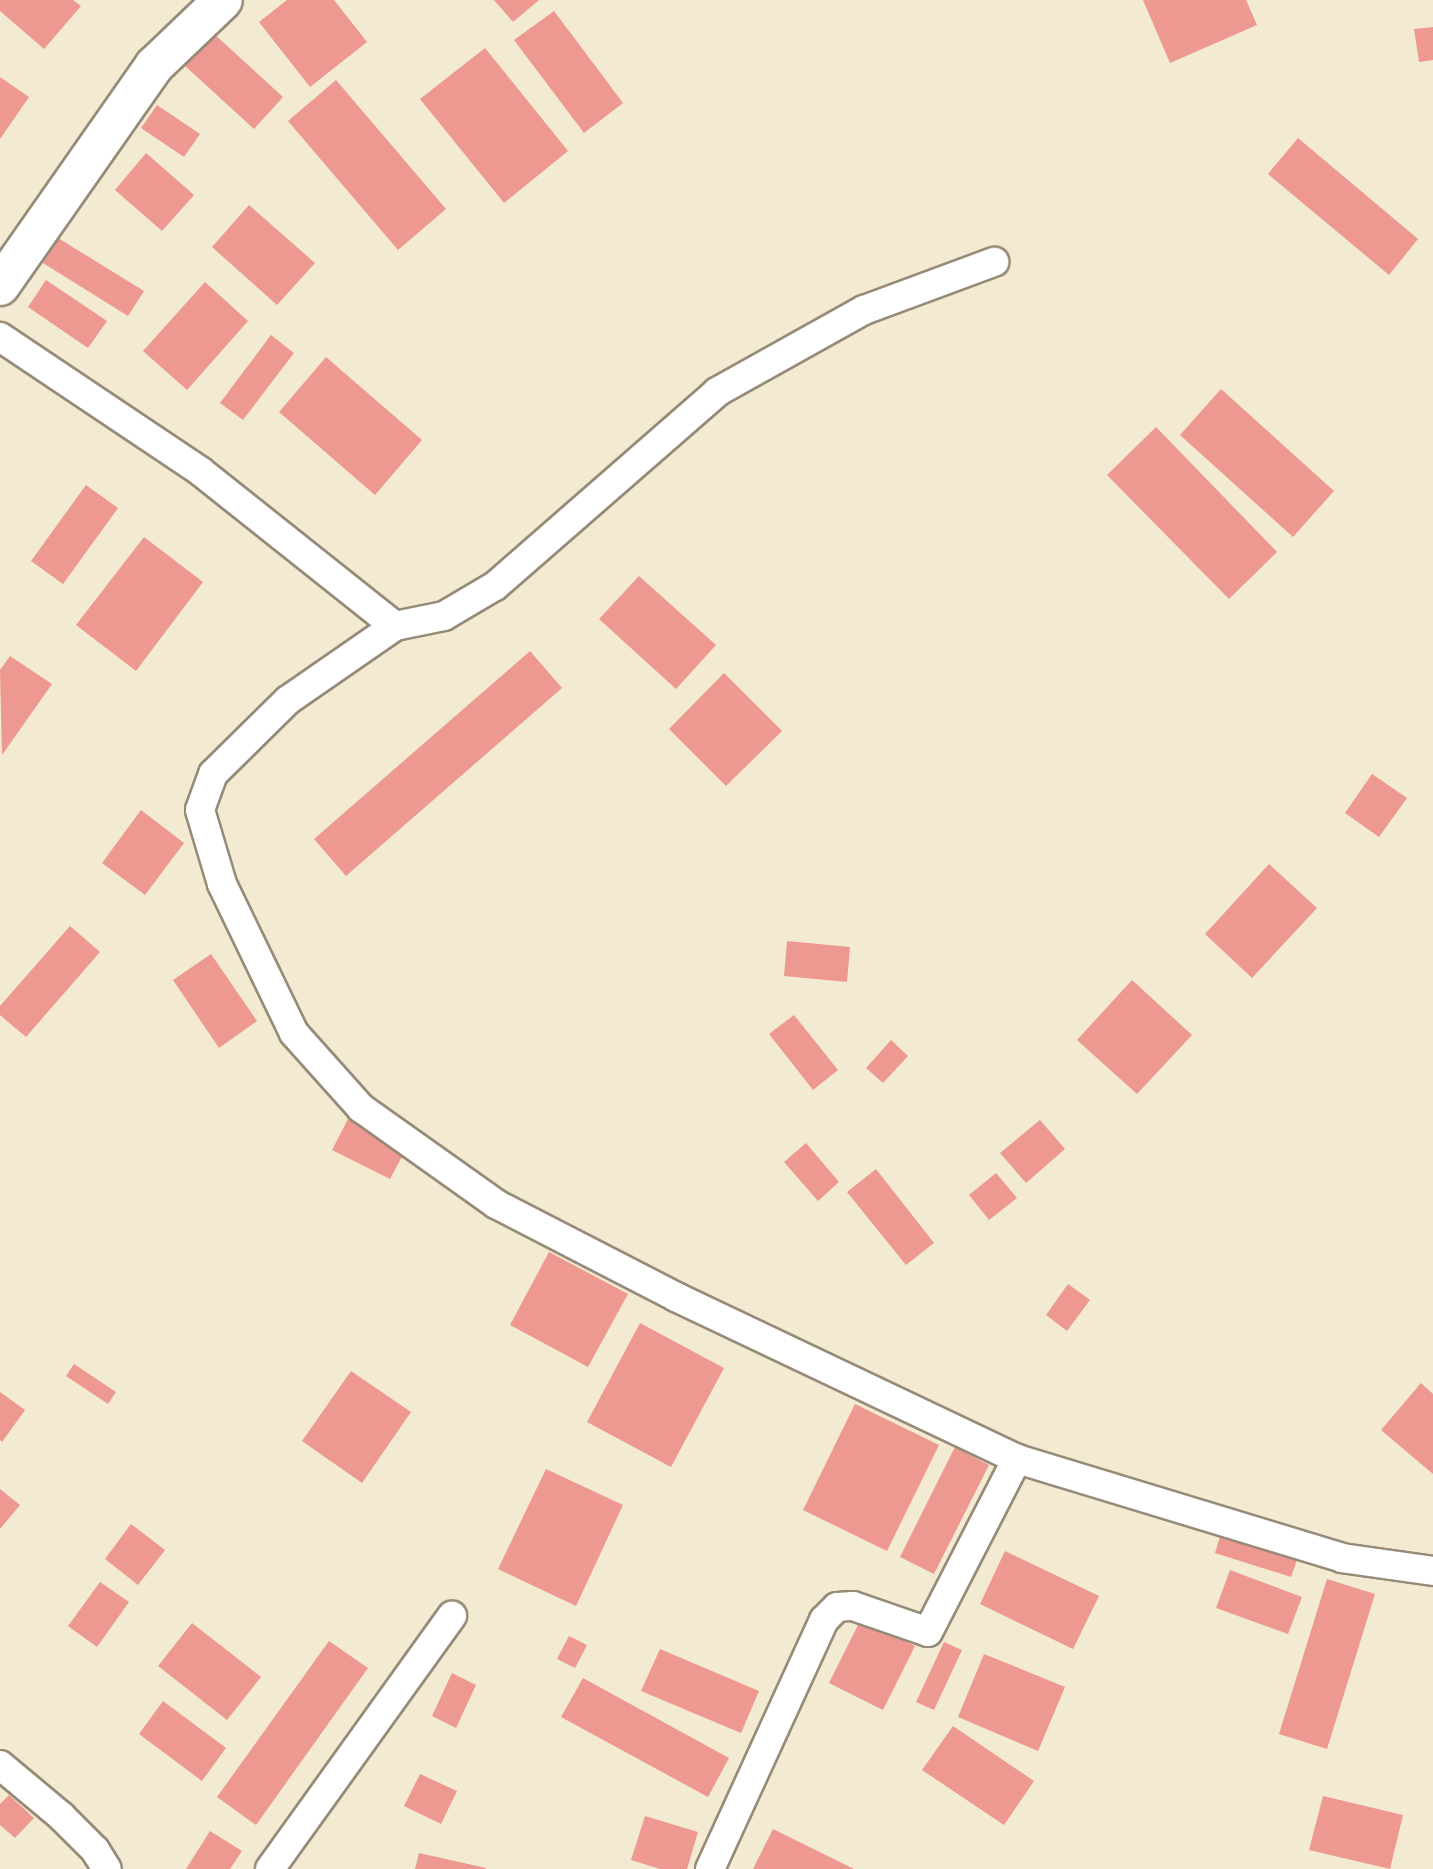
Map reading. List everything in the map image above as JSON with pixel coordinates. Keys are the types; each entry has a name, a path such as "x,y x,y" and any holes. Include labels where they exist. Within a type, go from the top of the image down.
{"highway":[{"path":"0,286 154,66 223,0"}],"street":[{"path":"994,262 864,310 717,392 495,586 444,616 395,626 288,699 213,774 200,810 222,884 294,1033 360,1108 496,1204 676,1297 1017,1459 1342,1558 1433,1571"},
{"path":"0,337 200,471 395,626"},
{"path":"710,1869 824,1620 837,1607 853,1606 928,1632 1017,1459"},
{"path":"270,1869 452,1616"},
{"path":"0,1765 61,1816 95,1850 107,1869"}],"building":[{"path":"0,0 73,0 81,6 44,49 0,11"},
{"path":"287,0 334,0 367,42 310,87 259,22"},
{"path":"494,0 539,0 513,22"},
{"path":"1143,0 1246,0 1257,25 1170,63"},
{"path":"554,11 623,103 584,133 514,40"},
{"path":"1433,27 1433,60 1419,62 1414,29"},
{"path":"213,33 283,97 254,129 184,65"},
{"path":"485,48 568,151 504,203 420,99"},
{"path":"0,77 29,97 0,139"},
{"path":"336,80 446,209 398,250 288,121"},
{"path":"157,105 200,134 184,157 141,128"},
{"path":"1298,138 1418,239 1389,275 1268,174"},
{"path":"146,153 194,195 162,231 115,190"},
{"path":"249,205 315,263 277,305 212,247"},
{"path":"58,238 144,291 128,316 43,263"},
{"path":"46,280 107,321 88,348 28,307"},
{"path":"205,282 248,321 187,390 143,351"},
{"path":"271,335 294,353 243,420 220,403"},
{"path":"326,357 422,440 375,495 279,412"},
{"path":"1221,389 1334,491 1293,537 1180,435"},
{"path":"1156,427 1277,552 1229,599 1107,475"},
{"path":"86,485 118,508 63,584 31,561"},
{"path":"144,537 203,582 136,671 76,625"},
{"path":"639,576 716,645 676,689 599,619"},
{"path":"530,651 562,688 346,876 314,839"},
{"path":"10,656 52,684 2,755 0,670"},
{"path":"724,673 782,731 726,786 669,729"},
{"path":"1372,774 1407,798 1379,837 1345,813"},
{"path":"141,810 184,843 145,895 102,863"},
{"path":"1269,864 1317,908 1252,978 1205,934"},
{"path":"70,926 100,952 26,1037 0,1015 0,1006"},
{"path":"787,941 850,947 847,982 784,976"},
{"path":"211,954 257,1021 219,1048 173,980"},
{"path":"1132,980 1192,1035 1137,1094 1077,1040"},
{"path":"794,1015 838,1070 813,1090 769,1034"},
{"path":"891,1040 908,1056 883,1083 866,1068"},
{"path":"348,1119 406,1149 390,1179 332,1150"},
{"path":"1040,1120 1065,1149 1026,1183 1000,1153"},
{"path":"806,1143 839,1182 818,1201 784,1162"},
{"path":"876,1169 934,1243 906,1265 847,1192"},
{"path":"996,1173 1017,1198 989,1220 969,1195"},
{"path":"549,1252 628,1294 588,1367 510,1325"},
{"path":"1068,1284 1090,1300 1067,1331 1046,1315"},
{"path":"640,1323 724,1368 671,1467 587,1422"},
{"path":"74,1364 116,1392 108,1404 66,1376"},
{"path":"351,1371 411,1412 362,1483 302,1441"},
{"path":"1421,1383 1433,1394 1433,1474 1381,1430"},
{"path":"0,1392 25,1410 2,1442 0,1440"},
{"path":"855,1404 939,1445 887,1551 803,1510"},
{"path":"955,1447 989,1465 934,1574 900,1557"},
{"path":"546,1469 623,1505 576,1606 498,1569"},
{"path":"0,1489 20,1505 0,1529"},
{"path":"131,1524 165,1550 138,1585 105,1559"},
{"path":"1221,1533 1298,1557 1291,1577 1215,1553"},
{"path":"1005,1551 1099,1596 1073,1649 980,1604"},
{"path":"1230,1570 1302,1597 1288,1634 1216,1608"},
{"path":"1327,1579 1375,1594 1327,1749 1279,1734"},
{"path":"100,1582 129,1602 97,1647 68,1626"},
{"path":"861,1619 915,1646 883,1710 829,1683"},
{"path":"192,1623 261,1677 227,1720 158,1666"},
{"path":"569,1636 587,1645 575,1668 557,1659"},
{"path":"329,1641 368,1668 256,1825 217,1797"},
{"path":"944,1642 962,1650 934,1710 916,1702"},
{"path":"660,1649 759,1691 741,1733 641,1691"},
{"path":"984,1654 1065,1687 1038,1751 958,1717"},
{"path":"452,1673 476,1685 456,1728 432,1716"},
{"path":"583,1678 729,1758 708,1797 561,1717"},
{"path":"163,1701 226,1748 202,1781 139,1734"},
{"path":"953,1726 1034,1781 1004,1825 922,1770"},
{"path":"420,1774 457,1791 441,1824 404,1806"},
{"path":"9,1795 34,1818 15,1838 0,1825 0,1804"},
{"path":"1323,1796 1403,1815 1390,1869 1309,1850"},
{"path":"645,1816 698,1832 687,1869 660,1869 631,1860"},
{"path":"773,1829 854,1869 753,1869"},
{"path":"210,1831 242,1851 230,1869 186,1869"},
{"path":"419,1853 486,1868 486,1869 415,1869"}]}
